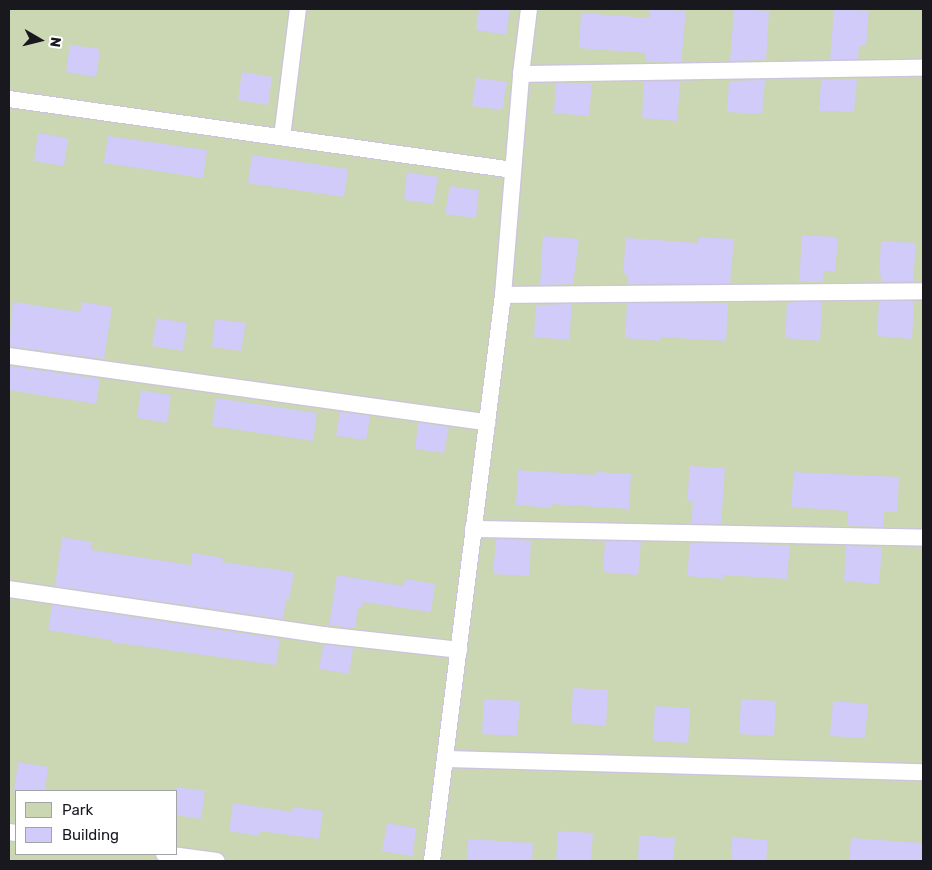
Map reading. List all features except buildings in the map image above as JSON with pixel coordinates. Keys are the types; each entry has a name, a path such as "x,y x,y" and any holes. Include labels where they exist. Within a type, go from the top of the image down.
{"lane":[{"path":"282,137 298,9"},
{"path":"432,861 504,295 520,74 528,9"},
{"path":"520,74 923,68"},
{"path":"9,99 513,170"},
{"path":"504,295 923,291"},
{"path":"9,356 487,422"},
{"path":"474,529 923,538"},
{"path":"9,589 324,635 459,650"},
{"path":"446,759 923,772"},
{"path":"172,855 217,861"}],"green space":[{"path":"9,9 923,9 923,861 9,861"}]}
